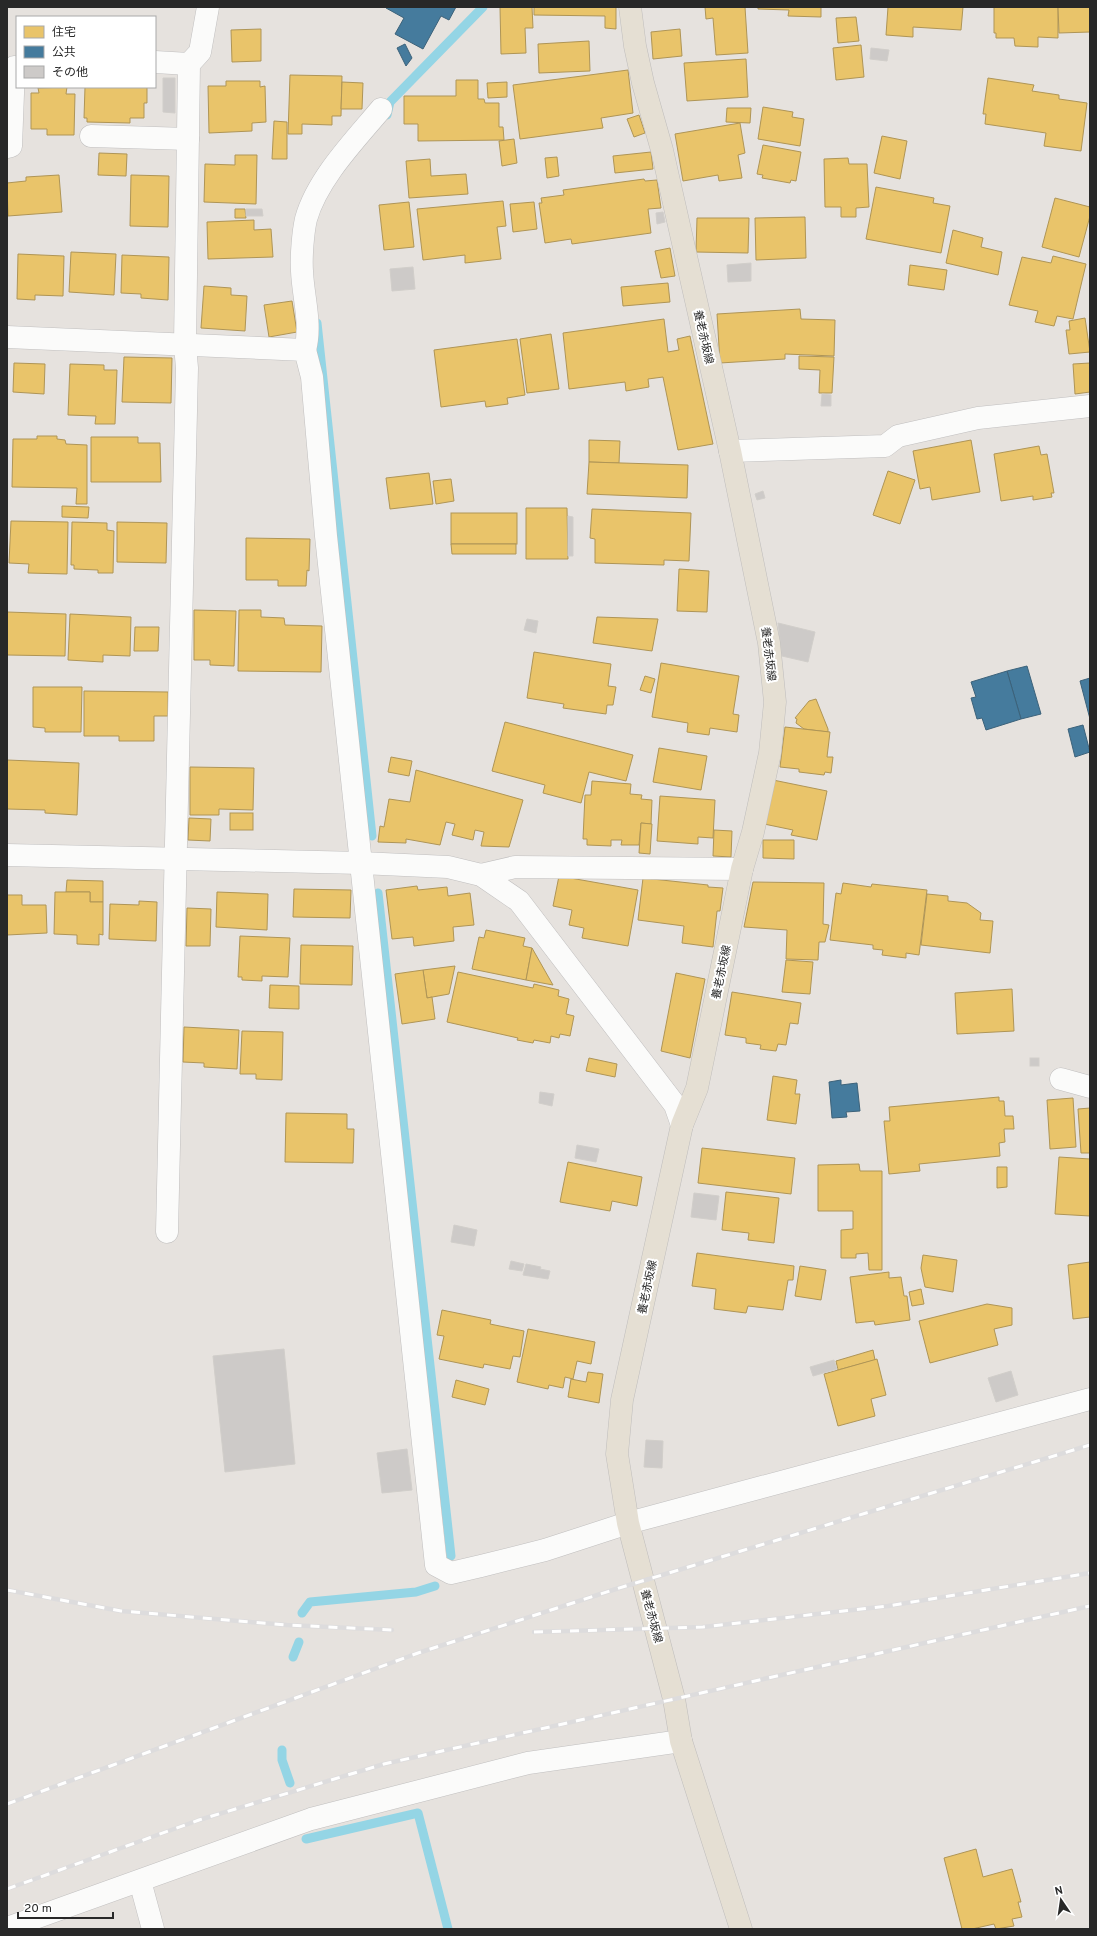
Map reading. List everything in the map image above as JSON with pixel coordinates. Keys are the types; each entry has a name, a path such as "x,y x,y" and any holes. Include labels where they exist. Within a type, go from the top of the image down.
{"main road":[{"name":"養老赤坂線","path":"630,7 635,46 643,83 662,150 730,451 770,643 775,702 770,753 753,832 742,869 697,1088 682,1124 622,1400 616,1454 628,1523 674,1699 681,1741 741,1929"}],"street":[{"path":"167,1232 187,368 185,345 189,64 200,52 208,7"},
{"path":"156,62 189,64"},
{"path":"7,146 11,146 13,67"},
{"path":"381,109 343,155 319,189 306,220 302,270 308,337 305,350 312,377 326,536 398,1222 436,1565 451,1573 545,1550 628,1523 1090,1399"},
{"path":"91,136 188,139"},
{"path":"7,337 305,350"},
{"path":"730,451 885,446 898,436 978,418 1090,406"},
{"path":"7,855 361,863 448,867 481,875 519,902 675,1105 682,1124"},
{"path":"481,875 515,867 742,869"},
{"path":"1061,1079 1090,1087"},
{"path":"7,1928 311,1819 528,1763 681,1741"},
{"path":"140,1881 153,1929"}],"building: 住宅":[{"path":"500,7 532,7 533,28 525,28 526,53 501,54"},
{"path":"534,7 616,7 616,29 605,28 605,16 534,15"},
{"path":"705,7 745,7 748,53 716,55 713,18 706,19"},
{"path":"758,7 821,7 821,17 788,16 789,10 758,9"},
{"path":"888,7 963,7 961,30 913,27 913,37 886,35"},
{"path":"994,7 1058,7 1058,38 1038,37 1038,47 1015,46 1014,38 996,38 996,33 994,33"},
{"path":"1058,7 1090,7 1090,32 1059,33"},
{"path":"856,17 859,41 838,43 836,18"},
{"path":"261,29 261,61 232,62 231,30"},
{"path":"680,29 682,56 653,59 651,32"},
{"path":"589,41 590,71 539,73 538,44"},
{"path":"861,45 864,77 836,80 833,48"},
{"path":"746,59 748,97 687,101 684,63"},
{"path":"628,70 633,113 601,118 603,128 520,139 513,85"},
{"path":"290,75 342,76 341,116 332,116 332,125 302,124 302,134 288,134"},
{"path":"988,78 1034,85 1032,91 1059,95 1059,99 1087,103 1081,151 1044,146 1046,133 985,124 986,114 983,114"},
{"path":"456,80 478,80 478,99 484,99 485,103 499,103 499,127 503,127 504,140 418,141 418,124 404,124 404,96 456,96"},
{"path":"226,81 260,81 260,87 265,86 266,122 252,123 252,131 209,133 208,86 226,86"},
{"path":"342,82 363,83 362,109 341,109"},
{"path":"507,82 507,97 488,98 487,83"},
{"path":"38,88 67,88 66,94 75,94 74,135 47,135 47,129 31,129 31,93 39,93"},
{"path":"85,88 147,88 147,103 144,103 144,118 130,118 130,123 87,122 87,118 84,118"},
{"path":"763,107 793,112 792,117 804,119 800,146 758,139"},
{"path":"727,108 751,108 750,123 726,122"},
{"path":"639,115 645,133 634,137 627,119"},
{"path":"274,121 287,122 287,159 272,159"},
{"path":"740,123 745,153 738,155 742,178 719,181 718,175 683,181 675,134"},
{"path":"882,136 907,141 900,179 874,173"},
{"path":"514,139 517,163 502,166 499,141"},
{"path":"763,145 801,152 796,181 791,180 790,183 762,178 763,175 757,174"},
{"path":"651,152 653,169 615,173 613,156"},
{"path":"99,153 127,154 126,176 98,175"},
{"path":"235,155 257,155 256,204 204,202 205,164 235,165"},
{"path":"557,157 559,176 547,178 545,158"},
{"path":"848,158 849,164 867,164 869,207 856,208 856,217 841,217 841,207 825,207 824,159"},
{"path":"430,159 431,176 466,174 468,194 409,198 406,161"},
{"path":"59,175 62,212 8,216 7,183 26,181 26,177"},
{"path":"131,175 169,176 168,227 130,226"},
{"path":"644,179 645,181 657,180 661,208 648,209 651,233 572,244 571,239 545,243 539,203 542,203 541,198 564,195 563,190"},
{"path":"876,187 934,198 933,203 950,206 941,253 866,239"},
{"path":"1055,198 1090,207 1090,216 1079,257 1042,247"},
{"path":"503,201 506,226 497,227 501,259 465,263 465,255 423,260 417,209"},
{"path":"409,202 414,247 384,250 379,205"},
{"path":"534,202 537,229 513,232 510,204"},
{"path":"235,209 245,209 246,218 235,218"},
{"path":"805,217 806,258 756,260 755,218"},
{"path":"697,218 749,218 748,253 696,252"},
{"path":"254,220 254,230 271,229 273,257 208,259 207,222"},
{"path":"953,230 983,238 981,247 1002,252 998,275 946,263"},
{"path":"670,248 675,276 661,278 655,251"},
{"path":"71,252 116,254 114,295 69,292"},
{"path":"18,254 64,256 63,296 35,295 35,300 17,299"},
{"path":"122,255 169,257 168,300 141,298 141,294 121,293"},
{"path":"1053,256 1086,264 1073,319 1057,316 1054,326 1035,322 1038,311 1009,305 1022,257 1051,263"},
{"path":"910,265 947,270 944,290 908,285"},
{"path":"668,283 670,302 623,306 621,287"},
{"path":"204,286 231,288 231,295 247,296 245,331 201,328"},
{"path":"292,301 297,332 269,337 264,305"},
{"path":"800,309 801,319 835,320 834,356 785,354 785,359 720,363 717,314"},
{"path":"1085,318 1090,352 1069,354 1066,330 1070,330 1069,321"},
{"path":"664,319 668,352 679,350 677,339 690,336 713,444 678,450 663,377 648,379 649,387 626,391 625,382 569,389 563,333"},
{"path":"551,334 559,389 527,393 520,339"},
{"path":"517,339 525,395 507,398 508,404 486,407 485,401 441,407 434,350"},
{"path":"799,356 834,357 832,393 819,393 820,370 799,369"},
{"path":"124,357 172,358 171,403 122,402"},
{"path":"14,363 45,364 44,394 13,392"},
{"path":"1090,363 1090,392 1075,394 1073,364"},
{"path":"70,364 104,365 104,370 117,370 115,424 95,424 96,416 68,415"},
{"path":"37,436 57,436 57,439 65,440 66,444 87,445 87,504 76,504 77,488 12,487 13,439 37,439"},
{"path":"91,437 138,437 138,443 160,443 161,482 91,482"},
{"path":"589,440 620,441 619,463 589,462"},
{"path":"971,440 980,492 932,500 930,487 920,489 913,451"},
{"path":"1039,446 1041,455 1047,454 1054,493 1051,493 1052,497 1033,500 1033,496 1001,501 994,454"},
{"path":"589,462 688,465 687,498 587,494"},
{"path":"888,471 915,480 900,524 873,515"},
{"path":"429,473 433,504 390,509 386,478"},
{"path":"451,479 454,501 436,504 433,481"},
{"path":"62,506 89,507 88,518 62,517"},
{"path":"526,508 567,508 568,559 526,559"},
{"path":"592,509 691,513 689,561 664,560 664,565 595,563 595,539 590,538"},
{"path":"451,513 517,513 517,544 451,544"},
{"path":"11,521 68,522 67,574 28,573 29,564 9,563"},
{"path":"72,522 107,523 107,530 114,531 113,573 98,573 98,570 74,569 74,565 71,565"},
{"path":"117,522 167,523 166,563 117,562"},
{"path":"246,538 310,539 309,571 307,570 306,586 278,586 278,580 246,580"},
{"path":"451,544 516,544 516,554 452,554"},
{"path":"679,569 709,571 707,612 677,611"},
{"path":"194,610 236,611 234,666 210,665 210,660 194,660"},
{"path":"239,610 261,610 261,617 284,618 285,625 322,626 321,672 238,671"},
{"path":"7,612 66,614 65,656 7,655"},
{"path":"70,614 131,617 130,656 103,655 103,662 68,660"},
{"path":"597,617 658,619 652,651 593,643"},
{"path":"135,627 159,627 158,651 134,651"},
{"path":"534,652 611,664 608,686 616,687 613,705 607,705 606,714 563,708 564,704 527,698"},
{"path":"661,663 739,676 733,714 739,715 737,732 710,728 709,735 687,732 688,723 652,717"},
{"path":"645,676 655,679 651,693 640,690"},
{"path":"33,687 82,687 81,732 45,732 45,728 33,727"},
{"path":"84,691 168,692 168,716 154,716 154,741 119,741 119,736 84,736"},
{"path":"816,699 828,732 804,729 796,723 797,719 795,718 809,701"},
{"path":"505,722 633,755 626,781 589,772 581,803 543,793 545,785 492,771"},
{"path":"785,727 830,732 827,757 833,757 831,773 825,772 824,775 799,772 799,769 780,767"},
{"path":"659,748 707,756 701,790 653,782"},
{"path":"391,757 412,761 409,776 388,772"},
{"path":"7,760 79,763 77,815 45,813 45,810 7,809"},
{"path":"190,767 254,768 253,810 219,809 219,815 190,815"},
{"path":"416,770 523,800 509,847 481,846 484,832 475,830 473,840 452,835 455,824 446,822 440,845 406,839 406,843 378,842 380,826 384,827 389,799 410,802"},
{"path":"773,780 827,791 817,840 791,835 793,830 764,824"},
{"path":"592,781 631,784 630,794 642,795 641,799 652,800 651,824 641,823 639,845 621,845 622,840 611,840 611,846 587,845 587,839 583,839 585,795 591,795"},
{"path":"660,796 715,800 713,838 698,837 698,844 657,841"},
{"path":"230,813 253,813 253,830 230,830"},
{"path":"189,818 211,819 210,841 188,840"},
{"path":"641,823 652,824 650,854 639,853"},
{"path":"714,830 732,831 731,857 713,856"},
{"path":"763,840 794,840 794,859 763,858"},
{"path":"559,876 638,890 628,946 582,938 584,928 569,925 572,910 553,906"},
{"path":"643,878 723,888 720,911 717,911 713,947 682,943 684,926 638,920"},
{"path":"67,880 103,881 103,902 90,902 90,892 66,892"},
{"path":"753,882 824,883 823,924 829,925 825,942 819,942 818,960 786,959 787,930 744,927"},
{"path":"843,883 871,887 872,884 927,890 919,955 906,953 906,958 882,955 883,950 873,949 873,945 830,940 836,893 841,894"},
{"path":"417,886 418,890 447,887 448,896 470,893 474,925 453,927 454,941 414,946 413,937 392,939 386,890"},
{"path":"294,889 351,890 350,918 293,917"},
{"path":"55,892 90,892 90,902 103,902 103,935 99,934 99,945 77,944 77,935 54,934"},
{"path":"217,892 268,894 267,930 216,927"},
{"path":"927,894 948,896 948,901 967,903 981,913 980,920 993,921 990,953 921,945"},
{"path":"7,895 22,895 22,905 46,905 47,933 7,935"},
{"path":"139,901 157,902 156,941 109,939 110,904 139,905"},
{"path":"187,908 211,909 210,946 186,946"},
{"path":"486,930 525,938 523,946 532,948 526,980 472,969 479,937 484,938"},
{"path":"240,936 290,938 288,977 262,976 262,981 242,980 242,977 238,977"},
{"path":"301,945 353,946 352,985 300,984"},
{"path":"532,948 553,985 526,980"},
{"path":"786,960 813,962 810,994 782,992"},
{"path":"455,966 449,994 427,998 423,970"},
{"path":"423,970 427,998 432,997 435,1019 402,1024 395,974"},
{"path":"458,972 533,988 534,984 559,990 558,996 569,999 566,1014 574,1016 570,1036 560,1034 559,1038 551,1036 550,1043 534,1040 533,1043 517,1040 518,1038 447,1022"},
{"path":"676,973 705,979 690,1058 661,1051"},
{"path":"270,985 299,986 299,1009 269,1008"},
{"path":"1012,989 1014,1031 957,1034 955,993"},
{"path":"732,992 801,1003 798,1024 790,1023 786,1045 778,1044 776,1051 760,1049 761,1045 746,1043 746,1038 725,1035"},
{"path":"184,1027 239,1030 237,1069 204,1067 204,1063 183,1062"},
{"path":"242,1031 283,1032 282,1080 256,1079 256,1074 240,1074"},
{"path":"589,1058 617,1064 615,1077 586,1071"},
{"path":"773,1076 797,1080 795,1094 800,1094 796,1124 767,1120"},
{"path":"999,1097 999,1101 1004,1101 1005,1116 1013,1116 1014,1129 1004,1129 1005,1142 999,1143 1000,1156 919,1164 920,1171 889,1174 884,1121 890,1121 889,1107"},
{"path":"1073,1098 1076,1147 1050,1149 1047,1100"},
{"path":"1090,1108 1090,1153 1081,1153 1078,1109"},
{"path":"286,1113 347,1114 347,1129 354,1129 353,1163 285,1162"},
{"path":"702,1148 795,1158 791,1194 698,1183"},
{"path":"1059,1157 1090,1159 1090,1216 1055,1214"},
{"path":"568,1162 642,1177 637,1206 612,1201 610,1211 560,1202"},
{"path":"859,1164 860,1171 882,1171 882,1270 869,1270 868,1253 856,1254 856,1258 841,1258 841,1230 853,1229 853,1211 818,1211 818,1165"},
{"path":"997,1167 1007,1167 1007,1187 997,1188"},
{"path":"726,1192 779,1198 774,1243 748,1240 749,1233 722,1230"},
{"path":"697,1253 794,1266 793,1280 788,1280 783,1310 748,1306 746,1313 714,1309 716,1289 692,1286"},
{"path":"923,1255 957,1260 953,1292 925,1287 921,1268"},
{"path":"1090,1262 1090,1317 1073,1319 1068,1265"},
{"path":"800,1266 826,1270 821,1300 795,1296"},
{"path":"889,1272 889,1278 901,1277 904,1296 907,1296 910,1320 875,1325 874,1321 856,1323 850,1277"},
{"path":"921,1289 924,1304 912,1306 909,1292"},
{"path":"987,1304 1012,1308 1012,1325 994,1329 998,1345 930,1363 919,1321"},
{"path":"442,1310 491,1320 490,1324 524,1331 520,1357 513,1356 510,1369 484,1364 483,1368 439,1359 444,1336 437,1335"},
{"path":"528,1329 595,1342 591,1364 577,1361 573,1379 565,1377 563,1388 549,1385 548,1389 517,1382"},
{"path":"873,1350 875,1360 838,1370 836,1361"},
{"path":"877,1359 886,1395 871,1399 875,1416 838,1426 824,1374"},
{"path":"588,1372 603,1374 599,1403 568,1397 571,1379 586,1382"},
{"path":"456,1380 489,1389 485,1405 452,1397"},
{"path":"976,1849 983,1877 1012,1869 1021,1902 1018,1902 1022,1917 1012,1919 1014,1926 996,1929 994,1924 972,1929 962,1929 944,1858"}],"building: 公共":[{"path":"456,7 449,20 441,16 423,49 395,34 404,18 386,8"},
{"path":"405,44 412,58 406,66 397,48"},
{"path":"1027,666 1041,714 1021,719 1007,671"},
{"path":"1007,671 1021,719 986,730 982,718 977,719 971,698 976,697 971,682"},
{"path":"1090,678 1090,719 1080,681"},
{"path":"1083,725 1090,752 1075,757 1068,729"},
{"path":"841,1080 841,1085 857,1083 860,1111 846,1112 847,1117 832,1118 829,1082"}],"building: その他":[{"path":"871,48 889,50 887,61 870,59"},
{"path":"163,78 175,78 175,113 163,112"},
{"path":"246,209 262,209 263,216 246,216"},
{"path":"663,212 665,222 657,224 656,213"},
{"path":"751,263 751,281 728,282 727,265"},
{"path":"413,267 415,289 392,291 390,269"},
{"path":"822,394 831,395 831,406 821,406"},
{"path":"763,491 765,498 757,500 755,494"},
{"path":"568,516 573,517 573,556 568,556"},
{"path":"527,619 538,621 536,633 524,630"},
{"path":"778,623 815,632 808,662 782,656"},
{"path":"1030,1058 1039,1058 1039,1066 1030,1066"},
{"path":"540,1092 554,1094 552,1106 539,1103"},
{"path":"577,1145 599,1149 596,1162 575,1158"},
{"path":"694,1193 719,1196 716,1220 691,1217"},
{"path":"454,1225 477,1230 474,1246 451,1242"},
{"path":"511,1261 524,1264 522,1271 509,1269"},
{"path":"526,1264 541,1267 540,1269 550,1271 548,1279 523,1275"},
{"path":"284,1349 295,1464 225,1472 213,1356"},
{"path":"834,1360 837,1369 813,1376 810,1367"},
{"path":"1011,1371 1018,1395 996,1402 988,1378"},
{"path":"646,1440 663,1441 662,1468 644,1467"},
{"path":"407,1449 412,1490 382,1493 377,1453"}],"waterway":[{"path":"387,115 390,102 483,7"},
{"path":"317,323 372,836"},
{"path":"378,893 451,1556"},
{"path":"302,1613 310,1602 416,1592 435,1586"},
{"path":"293,1657 299,1642"},
{"path":"282,1750 282,1760 290,1783"},
{"path":"306,1839 418,1813 448,1929"}],"railway":[{"path":"7,1804 418,1653 616,1589 1090,1445"},
{"path":"534,1632 703,1627 888,1606 1090,1573"},
{"path":"7,1590 121,1611 287,1625 392,1630"},
{"path":"7,1889 199,1820 384,1764 1090,1606"}]}
